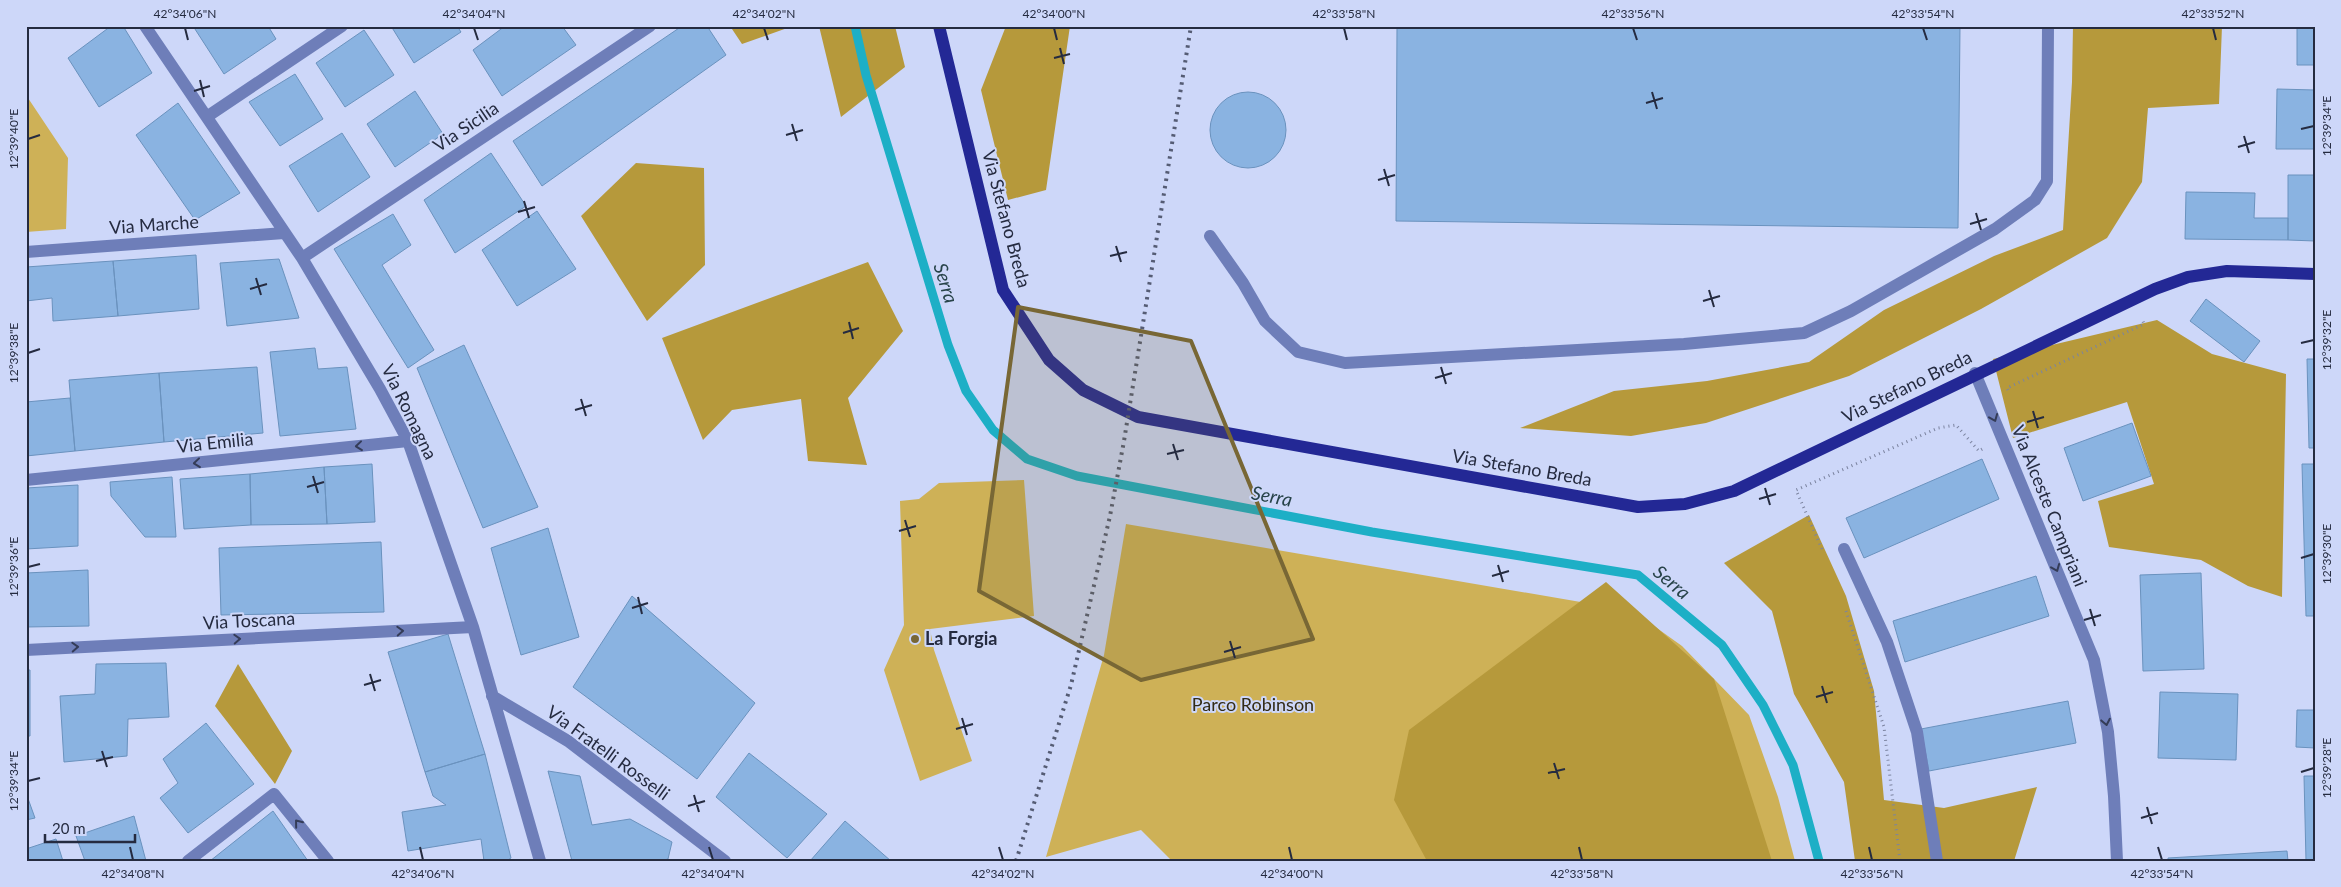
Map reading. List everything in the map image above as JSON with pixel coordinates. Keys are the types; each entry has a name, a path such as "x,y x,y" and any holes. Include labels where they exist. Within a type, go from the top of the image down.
{"main road":[{"name":"Via Stefano Breda","path":"939,26 1003,290 1049,360 1083,390 1138,417 1638,507 1685,504 1734,491 1975,373 2134,298 2188,277 2227,271 2315,274"}],"street":[{"name":"Via Romagna","path":"145,26 208,116 302,258 380,389 408,441 473,627 540,861"},
{"path":"208,116 342,26"},
{"name":"Via Sicilia","path":"302,258 650,26"},
{"path":"1210,236 1243,283 1264,321 1298,352 1345,363 1433,356 1684,344 1804,333 1851,311 1995,229 2035,200 2047,181 2048,26"},
{"name":"Via Marche","path":"26,252 284,233"},
{"name":"Via Alceste Campriani","path":"1975,373 2094,660 2108,732 2114,796 2117,861"},
{"name":"Via Emilia","path":"26,480 408,441"},
{"path":"1844,549 1887,642 1917,732 1937,861"},
{"name":"Via Toscana","path":"26,650 473,627"},
{"name":"Via Fratelli Rosselli","path":"492,696 568,741 725,861"},
{"path":"188,861 274,794 328,861"}],"path":[{"path":"2010,396 2007,388 2144,324 2134,298"},
{"path":"1824,554 1796,490 1938,428 1956,425 1979,451 2003,440"},
{"path":"1845,608 1884,727 1900,861"}],"highlighted area":[{"path":"1018,307 1191,341 1313,639 1141,680 979,591"}],"green space":[{"path":"26,95 68,158 66,229 26,232"},
{"name":"La Forgia","path":"1024,480 1034,616 930,629 934,650 972,761 920,781 884,670 904,625 900,501 919,499 939,483"},
{"name":"Parco Robinson","path":"1126,524 1633,611 1682,646 1749,715 1778,797 1795,861 1172,861 1141,830 1046,857 1104,655"}],"shaded area":[{"path":"730,26 793,26 742,44"},
{"path":"819,26 895,26 905,67 841,117"},
{"path":"1006,26 1070,26 1046,190 1008,200 981,90"},
{"path":"2073,26 2222,26 2219,104 2148,108 2142,182 2107,238 1981,309 1849,376 1706,423 1631,436 1520,428 1614,391 1707,381 1809,362 1884,310 1994,256 2063,230 2072,82"},
{"path":"636,163 704,168 705,265 647,321 581,216"},
{"path":"868,262 903,331 848,398 867,465 808,461 801,399 732,410 703,440 662,338"},
{"path":"2157,320 2212,354 2286,374 2282,597 2248,586 2201,560 2109,547 2098,501 2154,484 2127,402 2013,438 1993,359"},
{"path":"1809,515 1846,596 1874,691 1884,800 1944,808 2037,787 2014,861 1855,861 1844,782 1794,694 1772,611 1724,563"},
{"path":"1606,582 1714,679 1772,861 1427,861 1394,800 1409,730"},
{"path":"238,664 292,751 275,784 215,706"}],"building":[{"path":"111,26 123,26 152,73 99,107 68,58"},
{"path":"193,26 268,26 276,39 224,74"},
{"path":"391,26 457,26 461,32 414,63"},
{"path":"505,26 562,26 576,45 502,96 473,50"},
{"path":"682,26 707,26 726,55 542,186 513,141"},
{"path":"1397,26 1960,26 1958,228 1396,221"},
{"path":"2297,26 2315,26 2315,65 2297,65"},
{"path":"364,30 394,75 345,107 316,63"},
{"path":"295,74 323,119 280,146 249,102"},
{"path":"2277,89 2315,90 2315,149 2276,149"},
{"path":"415,91 443,134 395,167 367,124"},
{"path":"1256,92 1269,98 1280,109 1286,122 1284,145 1269,162 1256,168 1240,168 1227,162 1212,145 1210,122 1216,109 1233,94"},
{"path":"178,103 240,193 195,220 136,135"},
{"path":"342,133 370,177 318,212 289,166"},
{"path":"491,153 526,206 455,253 424,200"},
{"path":"2288,175 2315,175 2315,241 2288,240"},
{"path":"2186,192 2255,193 2254,218 2288,218 2288,240 2185,239"},
{"path":"537,211 576,269 517,306 482,250"},
{"path":"393,214 411,245 382,265 434,350 408,368 334,249"},
{"path":"196,255 199,309 118,316 113,261"},
{"path":"279,259 299,318 227,326 220,263"},
{"path":"113,261 118,316 53,321 52,298 26,301 26,267"},
{"path":"2206,299 2260,341 2244,362 2190,321"},
{"path":"464,345 538,507 483,528 417,368"},
{"path":"315,348 318,369 347,367 356,429 280,436 270,352"},
{"path":"2307,359 2315,359 2315,448 2309,448"},
{"path":"257,367 263,433 164,442 159,373"},
{"path":"159,373 164,442 75,451 69,380"},
{"path":"70,398 75,451 26,456 26,402"},
{"path":"2132,423 2151,476 2083,501 2064,448"},
{"path":"1982,459 1999,499 1864,558 1846,518"},
{"path":"372,464 375,522 327,524 324,467"},
{"path":"2302,464 2315,464 2315,616 2306,616"},
{"path":"324,467 327,524 251,525 250,474"},
{"path":"250,474 251,525 184,529 180,479"},
{"path":"172,477 176,537 145,537 111,496 110,482"},
{"path":"78,485 78,546 26,549 26,488"},
{"path":"548,528 579,637 521,655 491,548"},
{"path":"381,542 384,612 221,615 219,548"},
{"path":"88,570 89,626 26,627 26,573"},
{"path":"2201,573 2204,669 2143,671 2140,575"},
{"path":"2036,576 2049,616 1905,662 1893,621"},
{"path":"632,596 755,703 697,779 573,687"},
{"path":"448,634 485,754 425,772 388,652"},
{"path":"166,663 169,717 128,719 127,756 64,762 60,696 95,694 96,664"},
{"path":"26,670 30,670 30,736 26,736"},
{"path":"2160,692 2238,694 2236,760 2158,758"},
{"path":"2068,701 2076,743 1929,771 1921,729"},
{"path":"2297,710 2315,710 2315,748 2296,747"},
{"path":"206,723 254,784 188,833 160,798 178,783 163,759"},
{"path":"749,753 827,814 787,858 716,797"},
{"path":"485,754 511,858 506,861 484,861 481,839 408,851 402,812 446,805 433,796 425,772"},
{"path":"548,771 580,776 592,825 630,819 672,842 668,859 661,861 572,861"},
{"path":"2304,776 2315,776 2315,861 2306,861"},
{"path":"26,793 35,818 26,820"},
{"path":"273,811 308,861 210,861"},
{"path":"134,816 146,861 85,861 76,836"},
{"path":"845,821 891,861 810,861"},
{"path":"56,839 63,861 26,861 26,849"},
{"path":"2287,851 2288,861 2168,861 2168,858"}],"waterway":[{"name":"Serra","path":"855,26 866,75 948,345 966,391 993,430 1027,459 1077,476 1372,532 1638,575 1722,645 1763,705 1793,765 1819,861"}],"railway":[{"path":"1016,861 1071,685 1110,516 1124,441 1191,26"}],"place":[{"name":"La Forgia","path":"915,639"}]}
